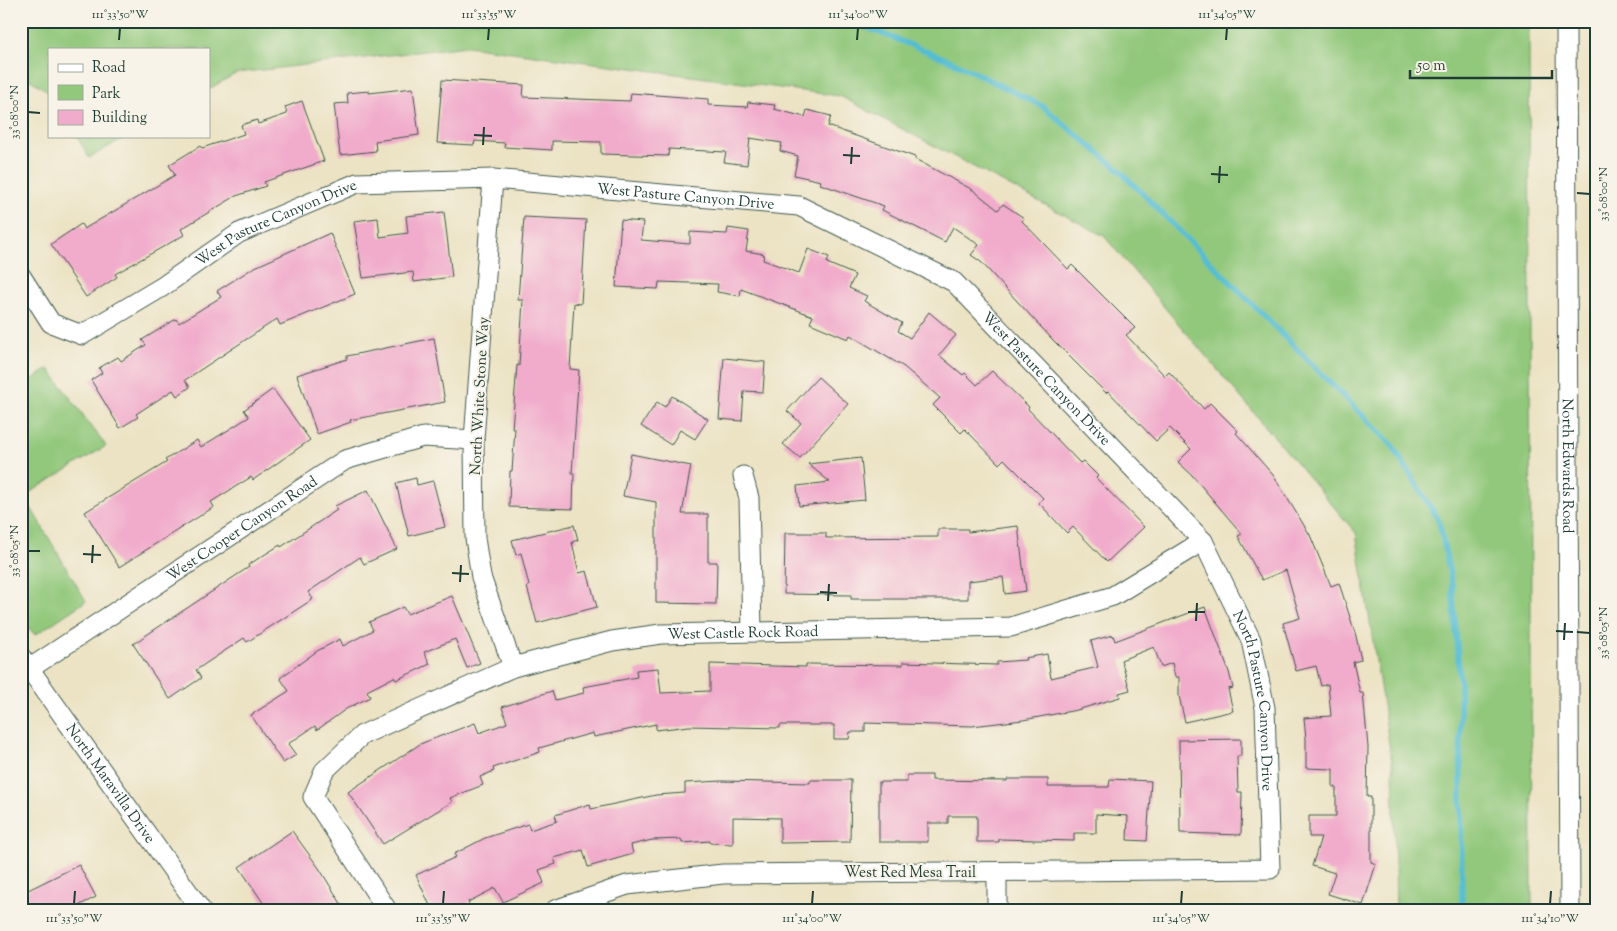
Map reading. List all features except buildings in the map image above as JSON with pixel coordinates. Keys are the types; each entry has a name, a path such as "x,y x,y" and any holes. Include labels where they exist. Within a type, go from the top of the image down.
{"street":[{"name":"North Edwards Road","path":"1566,21 1568,47 1570,910"},
{"name":"West Pasture Canyon Drive","path":"21,276 51,323 82,335 162,287 239,233 358,183 493,179 799,206 954,282 1203,541"},
{"name":"North White Stone Way","path":"493,179 474,440 475,538 481,577 512,667"},
{"name":"West Cooper Canyon Road","path":"25,663 345,460 423,437 474,440"},
{"path":"743,476 749,498 752,631"},
{"name":"West Castle Rock Road","path":"387,910 313,797 324,771 362,735 512,667 612,641 661,634 1011,628 1113,596 1203,541"},
{"name":"North Pasture Canyon Drive","path":"1203,541 1251,640 1265,708 1270,869"},
{"name":"North Maravilla Drive","path":"25,663 200,910"},
{"name":"West Red Mesa Trail","path":"555,910 627,885 723,874 1270,869"},
{"path":"997,872 997,910"}],"green space":[{"path":"21,21 1529,21 1532,910 1396,910 1393,769 1356,533 1104,236 840,96 467,46 237,73 210,88 210,48 48,48 48,91 21,74"},
{"path":"78,138 124,138 89,158"},
{"path":"49,369 106,446 24,496 86,601 35,635 21,620 21,386"}],"waterway":[{"path":"820,21 855,23 949,60 1042,106 1117,168 1392,445 1439,521 1452,584 1460,682 1462,910"}]}
